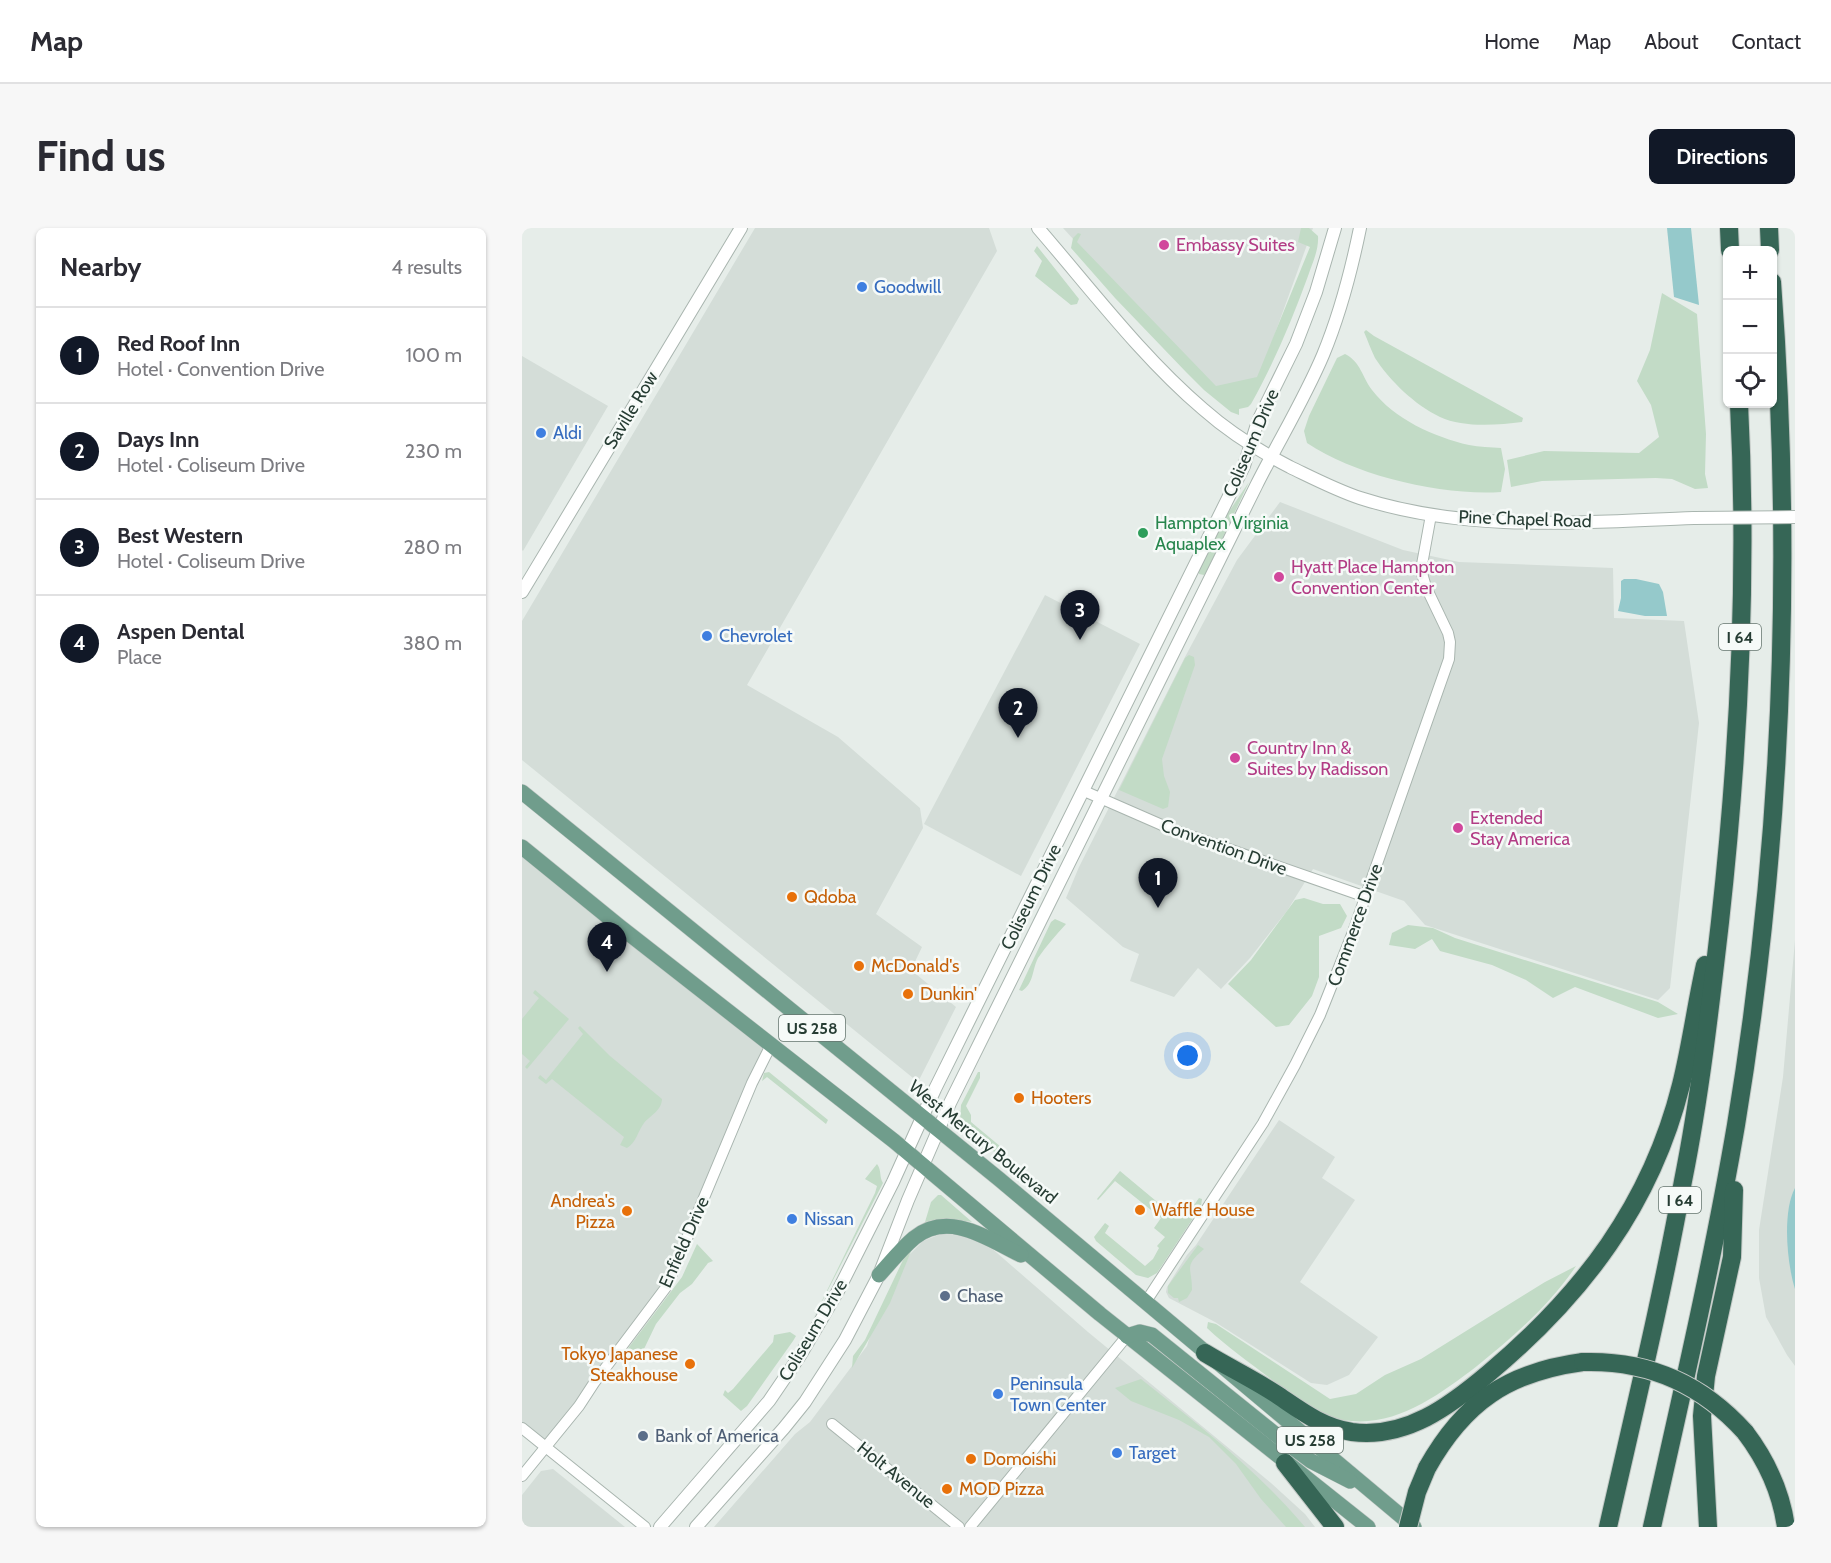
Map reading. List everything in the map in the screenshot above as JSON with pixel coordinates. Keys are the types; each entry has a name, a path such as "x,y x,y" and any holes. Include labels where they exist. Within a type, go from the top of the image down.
{"highway":[{"path":"1728,228 1730,246"},
{"path":"1768,228 1770,246"},
{"name":"I 64","path":"1652,1527 1704,1298 1736,1122 1763,916 1772,814 1782,602 1782,483 1774,300"},
{"name":"I 64","path":"1608,1527 1658,1311 1684,1179 1708,1024 1726,869 1736,746 1743,552 1739,408"},
{"path":"1205,1353 1276,1394 1306,1416 1323,1424 1352,1432 1385,1432 1428,1417 1449,1404 1526,1341 1547,1321 1602,1256 1634,1207 1651,1171 1666,1135 1681,1084 1726,869"},
{"path":"1708,1527 1702,1416 1706,1376 1732,1257 1736,1122"},
{"path":"1408,1527 1417,1492 1427,1468 1449,1433 1476,1404 1510,1382 1533,1372 1558,1365 1583,1362 1618,1362 1673,1377 1713,1401 1745,1432 1757,1448 1777,1485 1786,1527"},
{"path":"1285,1463 1335,1527"}],"main road":[{"name":"West Mercury Boulevard","path":"522,792 923,1117 1414,1527"},
{"name":"US 258","path":"522,847 924,1165 1127,1336 1368,1527"},
{"path":"879,1275 915,1237 936,1227 946,1226 977,1232 1043,1265"},
{"path":"1127,1336 1140,1332 1152,1335 1311,1461 1379,1497"}],"street":[{"name":"Saville Row","path":"522,592 741,228"},
{"name":"Pine Chapel Road","path":"1038,228 1134,339 1210,416 1272,457 1351,495 1431,515 1500,522 1795,517"},
{"name":"Coliseum Drive","path":"660,1527 769,1401 801,1354 838,1291 1244,466 1260,416 1296,344 1316,292 1335,228"},
{"name":"Coliseum Drive","path":"696,1527 805,1402 845,1340 879,1275 938,1130 1322,357 1348,283 1360,228"},
{"name":"Commerce Drive","path":"1145,1303 1249,1146 1284,1087 1320,1015 1366,897 1449,660 1448,633 1426,587 1421,570 1431,515"},
{"name":"Convention Drive","path":"1084,792 1171,829 1366,897"},
{"name":"Enfield Drive","path":"522,1476 579,1406 667,1286 771,1045"},
{"path":"970,1527 1127,1336"},
{"name":"Holt Avenue","path":"832,1424 959,1527"},
{"path":"522,1428 645,1527"}],"shaded area":[{"path":"755,228 989,228 997,251 747,685 838,737 920,808 923,828 876,914 922,947 911,970 956,1007 918,1082 522,760 522,621"},
{"path":"1063,228 1313,228 1258,381 1213,391"},
{"path":"522,356 608,406 523,551 522,550"},
{"path":"1280,502 1403,550 1459,562 1613,568 1614,618 1684,621 1699,723 1670,988 1658,1000 1425,925 1404,901 1313,869 1287,911 1250,958 1221,989 1198,968 1174,997 1130,981 1139,954 1123,947 1066,898 1079,867 1185,657 1237,560"},
{"path":"1045,595 1140,644 1021,876 924,824"},
{"path":"522,847 768,1045 667,1286 545,1447 522,1429"},
{"path":"1795,940 1795,1366 1766,1317 1759,1278 1759,1230 1783,1077"},
{"path":"1279,1120 1335,1157 1322,1178 1355,1200 1300,1282 1378,1337 1349,1375 1327,1385 1311,1383 1215,1322 1169,1298 1166,1292 1187,1255 1196,1245"},
{"name":"Peninsula Town Center","path":"941,1234 966,1236 989,1246 1088,1332 1271,1483 1305,1514 1315,1527 714,1527 795,1434 810,1422 867,1346 874,1323 910,1254 923,1241"},
{"path":"553,1469 625,1527 522,1527 522,1495 541,1471"}],"green space":[{"path":"1301,228 1309,228 1318,236 1315,257 1289,325 1267,373 1251,404 1239,409 1239,415 1231,412 1204,390 1115,298 1071,248 1073,238 1078,233 1081,234 1077,242 1216,386 1257,377 1310,247 1298,242"},
{"path":"1037,246 1079,299 1077,304 1071,305 1035,276 1042,261 1034,251"},
{"path":"1662,293 1697,314 1706,434 1705,474 1708,488 1695,489 1672,479 1656,478 1542,481 1511,487 1507,460 1544,451 1639,453 1659,437 1651,405 1637,381 1650,350"},
{"path":"1366,330 1523,418 1522,422 1492,425 1459,423 1431,412 1404,392 1381,367 1364,332"},
{"path":"1345,354 1355,361 1372,390 1381,400 1403,418 1429,432 1456,442 1501,448 1505,469 1501,492 1453,491 1400,481 1350,465 1307,443 1304,431 1309,416 1337,358"},
{"path":"1249,482 1207,571 1204,575 1199,574 1228,513"},
{"path":"1189,655 1194,657 1195,665 1162,759 1164,776 1170,792 1168,807 1163,809 1119,790 1185,658"},
{"path":"1304,898 1323,904 1340,904 1347,916 1341,928 1319,936 1319,977 1312,996 1289,1025 1276,1027 1228,984 1251,960 1295,900"},
{"path":"1055,919 1066,924 1038,958 1029,984 1022,991 1019,990 1051,922"},
{"path":"1408,925 1433,928 1455,938 1658,1002 1678,1014 1658,1018 1575,987 1553,998 1526,980 1492,965 1440,951 1432,939 1415,949 1389,945 1392,933"},
{"path":"535,990 569,1019 527,1069 525,1067 530,1061 522,1054 522,1019 539,998 533,993"},
{"path":"580,1026 610,1056 662,1099 658,1109 644,1123 635,1140 627,1148 620,1145 624,1137 552,1079 546,1084 538,1078 540,1075 546,1080 583,1034 578,1028"},
{"path":"769,1072 828,1120 826,1124 767,1077 762,1081 764,1073"},
{"path":"980,1072 980,1078 966,1106 971,1115 971,1122 1007,1152 1003,1157 1000,1157 960,1122 961,1105"},
{"path":"877,1164 883,1183 812,1321 875,1193 877,1186 865,1179"},
{"path":"1120,1171 1174,1216 1179,1209 1187,1215 1199,1198 1202,1199 1201,1206 1157,1273 1148,1278 1136,1275 1094,1237 1105,1223 1109,1226 1105,1233 1145,1266 1153,1259 1159,1248 1157,1246 1165,1237 1154,1228 1161,1218 1115,1181 1097,1199"},
{"path":"941,1195 972,1222 943,1219 925,1222 931,1202"},
{"path":"697,1244 713,1261 708,1263 692,1284 680,1293 656,1324 644,1349 630,1363 623,1355 682,1277"},
{"path":"1198,1245 1204,1249 1193,1260 1190,1267 1192,1290 1187,1298 1179,1302 1178,1298 1168,1293 1168,1286"},
{"path":"912,1249 890,1303 852,1368 853,1356 865,1340 903,1260"},
{"path":"1576,1266 1543,1307 1477,1366 1425,1402 1386,1418 1366,1421 1345,1420 1324,1414 1284,1389 1207,1328 1208,1322 1216,1324 1330,1399 1356,1394 1385,1375 1421,1359 1545,1282"},
{"path":"790,1332 796,1336 793,1341 747,1406 741,1411 723,1395 725,1390 728,1393 733,1389 773,1342 774,1335"},
{"path":"1141,1379 1247,1467 1305,1527 1286,1527 1261,1499 1236,1464 1209,1437 1179,1420 1131,1401 1115,1388"}],"water":[{"path":"1667,228 1691,228 1699,305 1674,297"},
{"path":"1624,579 1659,584 1663,592 1667,616 1645,616 1618,611 1621,581"},
{"path":"1795,1188 1795,1289 1790,1266 1787,1224 1788,1210"}],"place":[{"name":"Embassy Suites","path":"1164,245"},
{"name":"Goodwill","path":"862,287"},
{"name":"Aldi","path":"541,433"},
{"name":"Hampton Virginia Aquaplex","path":"1143,533"},
{"name":"Hyatt Place Hampton Convention Center","path":"1279,577"},
{"name":"Chevrolet","path":"707,636"},
{"name":"Best Western","path":"1080,640"},
{"name":"Days Inn","path":"1018,738"},
{"name":"Country Inn & Suites by Radisson","path":"1235,758"},
{"name":"Extended Stay America","path":"1458,828"},
{"name":"Qdoba","path":"792,897"},
{"name":"Red Roof Inn","path":"1158,908"},
{"name":"McDonald's","path":"859,966"},
{"name":"Aspen Dental","path":"607,972"},
{"name":"Dunkin'","path":"908,994"},
{"name":"Hooters","path":"1019,1098"},
{"name":"Waffle House","path":"1140,1210"},
{"name":"Andrea's Pizza","path":"627,1211"},
{"name":"Nissan","path":"792,1219"},
{"name":"Chase","path":"945,1296"},
{"name":"Tokyo Japanese Steakhouse","path":"690,1364"},
{"name":"Peninsula Town Center","path":"998,1394"},
{"name":"Bank of America","path":"643,1436"},
{"name":"Target","path":"1117,1453"},
{"name":"Domoishi","path":"971,1459"},
{"name":"MOD Pizza","path":"947,1489"}]}
